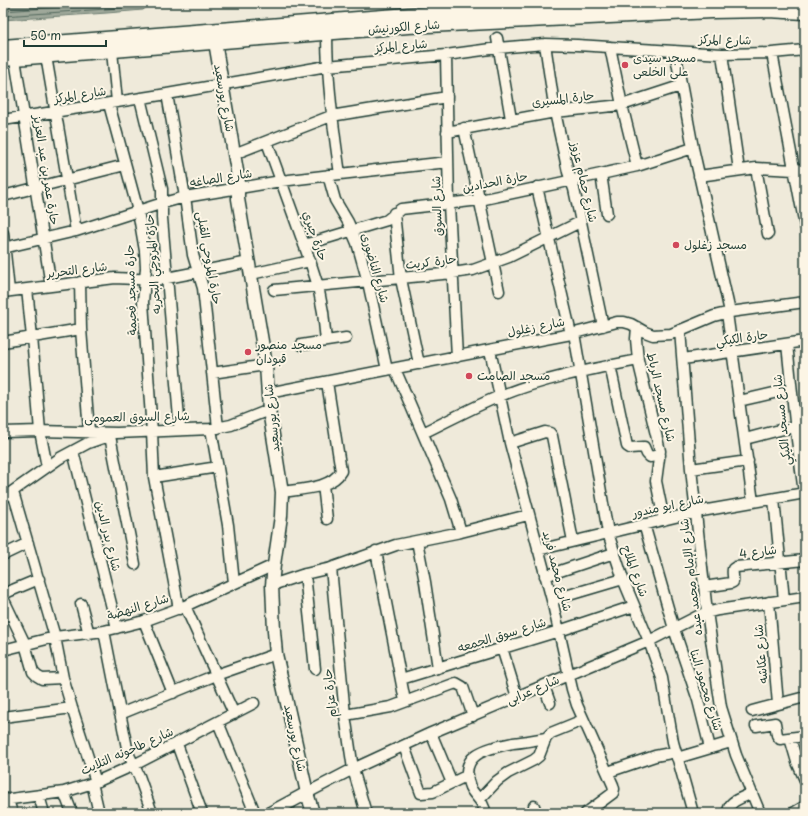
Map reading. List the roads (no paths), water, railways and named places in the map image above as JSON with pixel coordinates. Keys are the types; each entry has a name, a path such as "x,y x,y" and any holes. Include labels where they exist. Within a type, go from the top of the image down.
{"main road":[{"name":"شارع الكورنيش","path":"9,59 215,42 237,35 409,15 650,3"},
{"name":"شارع الكورنيش","path":"3,47 237,35 326,33 416,25 607,15 768,10 805,12"}],"street":[{"path":"326,33 331,116 340,174"},
{"name":"شارع بورسعيد","path":"215,42 238,180 238,199 266,365 269,410 282,492 281,516 272,585 276,654 307,793 314,813"},
{"path":"497,43 511,119"},
{"name":"شارع المركز","path":"3,120 222,85 327,66 446,55 497,43 610,47 722,54 772,53 805,50"},
{"name":"شارع حمام عزوز","path":"545,44 555,112 603,326"},
{"path":"610,47 637,166"},
{"name":"حارة مسجد فحيمة","path":"112,51 113,103 125,165 138,211 145,252 143,302 154,477 182,607 234,714"},
{"path":"675,51 680,86 728,312 732,353 753,502"},
{"path":"772,53 805,226"},
{"path":"722,54 739,170"},
{"name":"شارع السوق","path":"446,55 449,204 456,357"},
{"path":"46,56 76,231"},
{"name":"حارة عمر بن عبد العزيز","path":"9,59 24,117 51,286"},
{"name":"حارة المسيرى","path":"447,132 555,112 622,105 680,86"},
{"name":"حارة المروحي القبلى","path":"167,94 185,197 193,255 200,272 203,288 212,373 214,428 218,467 228,525 234,583"},
{"path":"234,154 331,116 447,97"},
{"name":"حارة المروحي البحريه","path":"140,98 162,189 162,218 180,430"},
{"path":"464,128 499,291"},
{"name":"حارة جبري","path":"267,142 318,286 326,341"},
{"name":"حارة الحدادين","path":"304,245 387,220 401,208 480,200 637,166 693,148"},
{"name":"شارع الصاغه","path":"4,247 76,231 185,197 281,181 448,162"},
{"path":"3,196 125,165"},
{"path":"756,168 768,234"},
{"path":"699,176 756,168 794,170 805,169"},
{"path":"601,174 607,214"},
{"name":"شارع الناضورى","path":"328,175 336,200 357,244 391,370 422,433 451,498 461,532"},
{"name":"شارع الملاح","path":"537,188 581,372 608,533 623,579 649,641 662,678 671,731 693,813"},
{"path":"394,213 401,279 419,364"},
{"name":"حارة كريت","path":"274,290 401,279 473,270 493,264 580,222"},
{"path":"3,233 6,292"},
{"path":"251,274 310,261"},
{"name":"شارع التحرير","path":"6,292 115,278 145,280 168,278 249,262"},
{"path":"80,282 89,432"},
{"path":"26,289 32,337 40,431 47,467"},
{"name":"شارع زغلول","path":"268,393 572,334 617,322 624,322 645,332 662,336 728,312 805,302"},
{"name":"شارع مسجد الرباط","path":"637,328 636,339 638,360 660,455 656,486 664,520"},
{"path":"3,342 82,329"},
{"name":"شارع الإمام محمد عبده","path":"680,330 691,469 707,612 721,706 731,742 760,813"},
{"path":"301,346 346,338"},
{"name":"حارة الكيكي","path":"683,359 732,353 805,341"},
{"name":"شارع مسجد الكيكي","path":"788,344 791,389 798,430 804,493"},
{"name":"شارع محمد فريد","path":"490,350 510,443 528,515 552,600 577,705 608,772 614,789 613,793 586,813"},
{"path":"422,433 500,396 553,379 638,360"},
{"path":"212,373 266,365"},
{"path":"610,366 627,446 630,448 644,447 650,457 660,455"},
{"path":"282,492 322,485 334,480 341,471 327,382"},
{"path":"739,401 791,389"},
{"name":"شارع السوق العمومى","path":"3,432 40,431 114,434 214,428 231,425 269,410"},
{"path":"745,439 798,430"},
{"path":"510,443 545,432 550,433 552,436 574,541"},
{"path":"3,498 73,450 114,434 135,564"},
{"name":"شارع بدر الدين","path":"73,450 117,628"},
{"path":"691,469 748,461"},
{"path":"154,477 218,467"},
{"path":"322,485 327,519"},
{"path":"13,492 55,637 63,678 94,782 99,813"},
{"name":"شارع ابو مندور","path":"538,550 696,512 804,493"},
{"path":"774,499 784,600"},
{"path":"272,585 305,574 331,568 396,545 461,532 528,515"},
{"name":"شارع محمود البنا","path":"644,524 674,629 698,700 710,748"},
{"path":"417,541 438,668"},
{"path":"3,555 28,543"},
{"path":"376,551 406,701"},
{"path":"545,576 614,553"},
{"name":"شارع 4","path":"704,587 733,582 732,572 736,567 805,560"},
{"name":"شارع النهضة","path":"3,650 55,637 89,634 144,621 182,607 274,565"},
{"name":"حارة عزام","path":"331,568 345,716 353,769 366,813"},
{"path":"305,574 315,669"},
{"path":"3,594 39,579"},
{"path":"552,600 623,579"},
{"name":"شارع عرابى","path":"277,811 307,793 353,769 649,641 707,612 805,597"},
{"path":"3,598 24,644 33,672 42,679 63,678"},
{"name":"شارع عكاشه","path":"769,602 778,704"},
{"path":"81,604 89,634"},
{"name":"شارع سوق الجمعه","path":"401,679 559,631 634,606"},
{"path":"144,621 173,693"},
{"path":"104,631 128,753 140,776 152,813"},
{"path":"502,648 517,697"},
{"path":"120,714 216,675 276,654"},
{"path":"345,716 391,707 456,683 463,687 473,716"},
{"path":"544,686 550,703"},
{"path":"752,711 805,697"},
{"name":"شارع طاحونه التلايت","path":"6,800 64,792 94,782 134,766 254,703"},
{"path":"3,717 72,708"},
{"path":"485,813 480,799 475,795 470,786 468,764 473,757 479,752 490,747 546,738 551,734 583,720"},
{"path":"218,722 255,813"},
{"path":"756,726 774,723 780,739 805,736"},
{"path":"431,734 452,783"},
{"path":"480,799 508,773 539,756 546,738"},
{"path":"790,738 797,762 805,780"},
{"path":"608,772 655,756 677,755 731,742"},
{"path":"177,744 202,813"},
{"path":"404,746 421,793 433,792 468,775"},
{"path":"64,792 72,813"},
{"path":"729,813 728,808 730,804 752,793"},
{"path":"39,796 44,813"},
{"path":"6,800 12,813"},
{"path":"793,813 805,806"}],"water":[{"path":"3,3 152,3 143,10 3,20"}],"place":[{"name":"مسجد سيدى على الخلعى","path":"625,65"},
{"name":"مسجد زغلول","path":"676,245"},
{"name":"مسجد منصور قبودان","path":"248,352"},
{"name":"مسجد الصامت","path":"469,376"}]}
